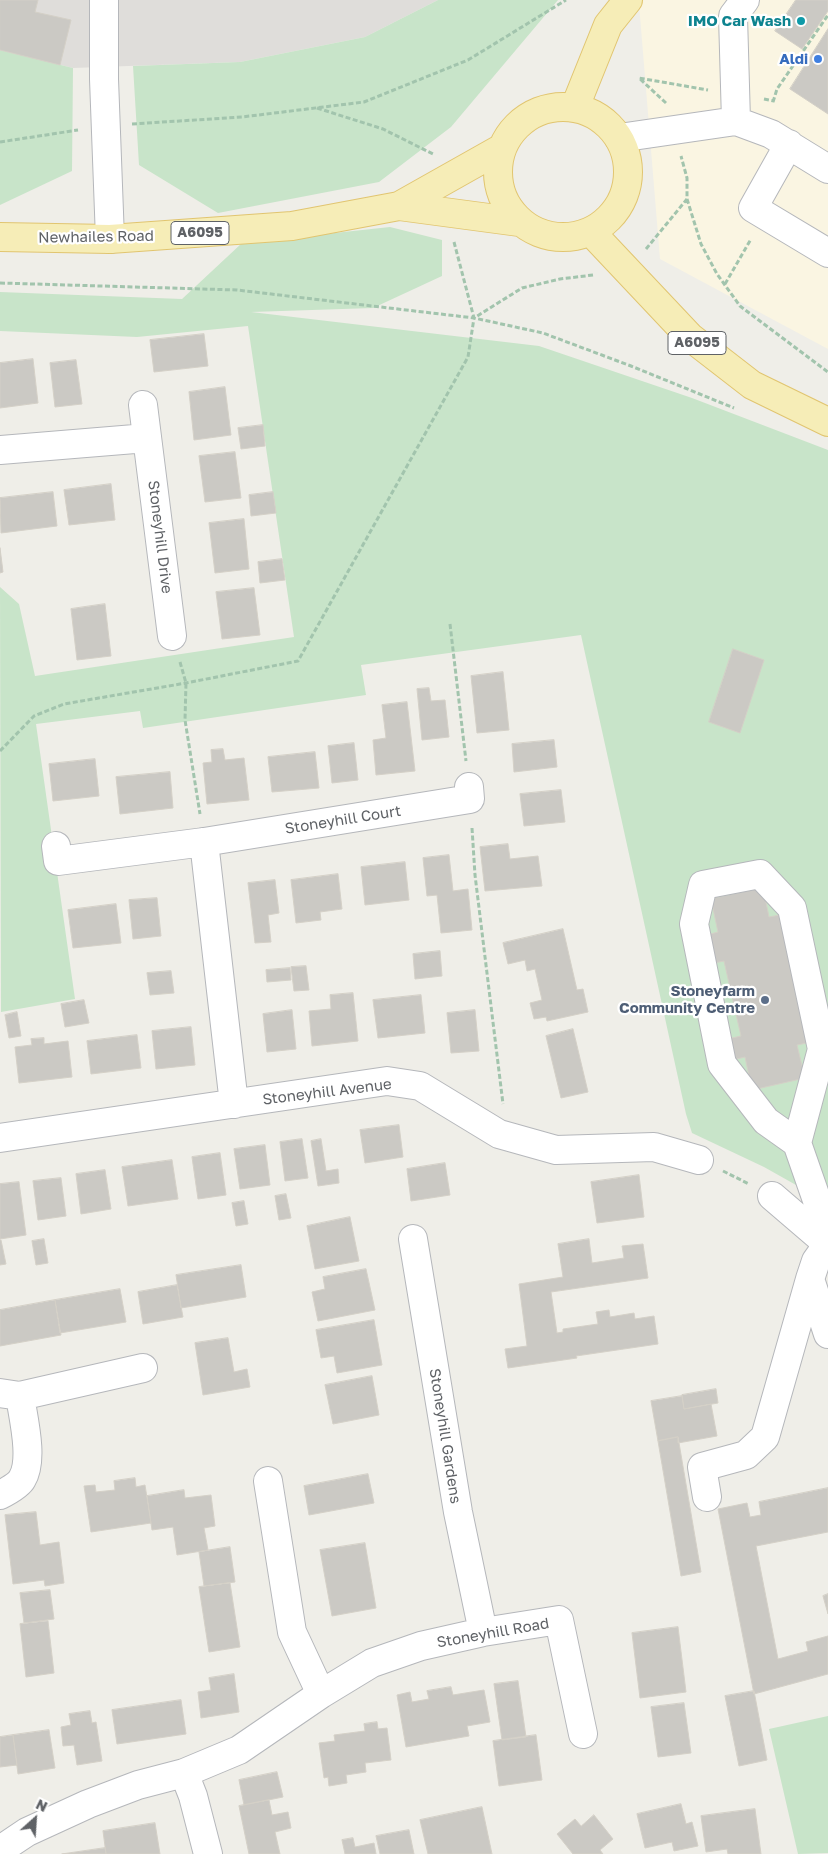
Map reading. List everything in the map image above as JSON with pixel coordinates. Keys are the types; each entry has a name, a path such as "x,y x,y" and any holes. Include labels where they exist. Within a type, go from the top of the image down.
{"main road":[{"path":"575,107 608,25 628,0"},
{"name":"Newhailes Road","path":"552,107 575,107 592,113 607,124 619,138 627,158 628,181 622,202 609,220 591,232 573,238 554,238 535,232 519,222 506,206 498,187 497,167 502,148 514,129 531,115 552,107"},
{"name":"Newhailes Road","path":"399,206 502,148"},
{"name":"Newhailes Road","path":"0,237 110,239 292,226 399,206 519,222"},
{"name":"A6095","path":"591,232 690,337 752,385 828,422"}],"street":[{"path":"104,0 105,126 110,239"},
{"path":"745,0 733,16 736,108 765,132 789,144 828,169"},
{"path":"619,138 674,130 736,108"},
{"path":"789,144 752,208 828,253"},
{"name":"Stoneyhill Drive","path":"143,405 172,636"},
{"path":"0,450 147,438"},
{"name":"Stoneyhill Court","path":"56,846 58,861 204,842 469,793"},
{"path":"204,842 234,1104"},
{"path":"797,1143 766,1121 722,1064 694,924 703,885 760,874 792,908 822,1049 797,1143 828,1232"},
{"name":"Stoneyhill Avenue","path":"0,1138 387,1081 420,1086 499,1134 556,1150 654,1148 699,1160"},
{"path":"707,1497 702,1467 746,1455 765,1437 810,1279 816,1261 828,1244 772,1196"},
{"name":"Stoneyhill Gardens","path":"413,1239 458,1512 483,1632"},
{"path":"810,1279 828,1334"},
{"path":"0,1495 22,1480 27,1462 26,1436 10,1394 143,1368"},
{"path":"268,1481 292,1632 321,1694"},
{"name":"Stoneyhill Road","path":"0,1850 27,1832 88,1804 138,1785 184,1773 239,1750 321,1694 372,1663 422,1646 483,1632 559,1620 583,1734"},
{"path":"184,1773 193,1796 208,1854"}],"path":[{"path":"0,142 105,126 242,117 364,102 468,60 566,0"},
{"path":"765,132 777,89 828,15"},
{"path":"774,101 736,108 639,78 661,97 678,116 674,130 687,178 686,199 701,244 717,274 740,306 828,372"},
{"path":"318,108 384,129 438,157 445,180"},
{"path":"474,318 522,288 560,279 629,271 686,199"},
{"path":"0,751 34,716 64,704 298,661 468,357 474,318 446,212"},
{"path":"725,284 764,215"},
{"path":"0,283 237,290 474,318 543,333 631,366 738,410"},
{"path":"450,624 469,793 475,875 507,1136"},
{"path":"172,636 186,683 184,720 204,842"},
{"path":"699,1160 736,1176 772,1196"}],"shaded area":[{"path":"0,0 438,0 365,37 240,62 73,68 0,50"},
{"path":"644,0 828,0 828,349 660,259 639,4"}],"green space":[{"path":"438,0 558,0 451,127 379,182 218,213 139,165 133,66 240,62 365,37"},
{"path":"0,50 73,68 72,171 0,205"},
{"path":"390,227 442,240 442,276 373,308 251,312 539,346 692,398 828,450 828,1203 764,1167 692,1133 686,1114 581,635 361,665 366,695 143,728 140,711 36,724 75,999 1,1012 0,587 19,604 35,676 294,637 248,326 137,337 0,331 0,292 182,299 242,243"},
{"path":"828,1716 828,1853 798,1854 769,1729"}],"building":[{"path":"0,0 38,0 35,12 71,20 60,65 0,50"},
{"name":"IMO Car Wash","path":"796,0 828,0 828,11 802,49 775,31"},
{"name":"Aldi","path":"828,29 828,114 790,89"},
{"path":"204,334 208,366 154,372 150,340"},
{"path":"33,359 38,403 0,408 0,363"},
{"path":"76,360 82,404 55,407 50,363"},
{"path":"225,387 231,435 194,440 189,392"},
{"path":"263,425 265,446 241,449 238,428"},
{"path":"235,452 241,498 205,502 199,456"},
{"path":"111,484 115,520 69,525 64,490"},
{"path":"53,492 57,526 1,533 0,498"},
{"path":"273,492 276,513 251,516 249,495"},
{"path":"244,519 249,569 215,573 209,523"},
{"path":"0,548 3,572 0,573"},
{"path":"282,559 285,580 260,583 258,562"},
{"path":"254,588 260,635 222,639 216,592"},
{"path":"105,604 111,656 77,660 71,609"},
{"path":"733,649 764,660 740,733 709,722"},
{"path":"503,672 509,730 477,733 471,676"},
{"path":"429,688 431,701 445,700 449,737 422,740 417,689"},
{"path":"407,702 415,771 376,775 373,740 386,738 382,705"},
{"path":"554,740 557,767 514,772 512,744"},
{"path":"354,743 358,780 332,783 328,746"},
{"path":"223,749 225,760 244,758 249,800 207,804 203,763 212,762 211,750"},
{"path":"315,752 319,788 272,792 268,757"},
{"path":"95,759 99,796 53,801 49,764"},
{"path":"170,772 173,808 120,814 116,777"},
{"path":"561,790 565,822 524,826 520,794"},
{"path":"508,844 510,859 538,856 542,886 485,891 480,847"},
{"path":"449,855 453,891 468,889 472,930 441,933 437,895 427,896 423,858"},
{"path":"405,862 409,900 365,905 361,867"},
{"path":"338,874 342,909 320,912 321,920 296,923 291,880"},
{"path":"275,880 279,913 268,915 271,942 255,943 248,883"},
{"name":"Stoneyfarm Community Centre","path":"763,888 769,917 780,915 807,1043 797,1045 805,1078 752,1090 745,1057 732,1060 728,1039 741,1036 724,961 714,963 707,935 718,932 711,899"},
{"path":"157,898 161,936 133,939 129,900"},
{"path":"116,904 121,943 73,948 68,910"},
{"path":"563,929 577,990 583,989 588,1012 547,1021 546,1017 534,1019 530,1003 542,1000 535,969 527,971 525,960 508,964 503,943"},
{"path":"440,951 442,976 415,979 413,954"},
{"path":"306,966 309,990 294,991 291,967"},
{"path":"290,968 291,980 267,982 266,970"},
{"path":"171,971 174,993 150,995 147,973"},
{"path":"353,993 358,1041 312,1046 309,1011 331,1009 330,995"},
{"path":"421,995 425,1033 378,1038 373,1000"},
{"path":"84,1000 89,1023 65,1027 61,1004"},
{"path":"292,1010 296,1049 267,1052 263,1014"},
{"path":"475,1010 479,1051 451,1053 447,1013"},
{"path":"17,1012 21,1036 9,1038 5,1015"},
{"path":"191,1027 195,1065 156,1069 152,1031"},
{"path":"573,1029 588,1092 561,1098 546,1036"},
{"path":"137,1035 141,1068 91,1074 87,1041"},
{"path":"44,1038 44,1044 68,1041 72,1077 19,1083 15,1047 32,1045 31,1039"},
{"path":"399,1125 403,1157 365,1163 360,1130"},
{"path":"302,1139 308,1178 285,1181 280,1142"},
{"path":"321,1139 326,1171 338,1169 339,1183 318,1186 311,1141"},
{"path":"265,1145 270,1185 240,1189 234,1149"},
{"path":"220,1153 226,1195 198,1199 192,1157"},
{"path":"172,1160 178,1199 128,1206 122,1167"},
{"path":"445,1163 450,1195 411,1201 407,1169"},
{"path":"105,1170 111,1209 81,1214 76,1174"},
{"path":"639,1175 644,1217 597,1223 591,1182"},
{"path":"61,1178 66,1216 38,1220 33,1181"},
{"path":"19,1182 26,1235 0,1239 0,1184"},
{"path":"286,1194 291,1218 279,1220 275,1196"},
{"path":"244,1201 248,1224 236,1226 232,1203"},
{"path":"350,1217 359,1261 315,1269 307,1226"},
{"path":"44,1239 48,1263 36,1265 32,1241"},
{"path":"589,1239 592,1263 624,1258 622,1246 643,1244 648,1278 551,1292 557,1333 563,1332 563,1329 598,1324 596,1312 609,1310 610,1317 634,1313 635,1319 654,1316 658,1344 508,1368 505,1349 527,1346 519,1284 563,1277 558,1244"},
{"path":"0,1240 6,1264 0,1265"},
{"path":"241,1265 246,1297 181,1308 176,1275"},
{"path":"366,1269 375,1310 318,1321 312,1292 325,1289 323,1277"},
{"path":"177,1285 183,1317 143,1324 138,1292"},
{"path":"120,1289 126,1322 60,1333 55,1300"},
{"path":"55,1300 61,1335 0,1346 0,1310"},
{"path":"374,1320 382,1365 337,1373 334,1356 321,1358 316,1330"},
{"path":"228,1338 234,1372 247,1369 250,1387 203,1395 195,1343"},
{"path":"372,1376 379,1415 333,1424 325,1385"},
{"path":"716,1389 718,1403 684,1409 682,1395"},
{"path":"682,1396 684,1409 711,1404 717,1436 678,1443 678,1437 658,1441 651,1401"},
{"path":"678,1437 701,1572 681,1576 658,1441"},
{"path":"368,1474 374,1503 309,1515 304,1486"},
{"path":"135,1478 136,1487 145,1485 151,1523 91,1532 84,1486 95,1485 96,1492 115,1490 114,1481"},
{"path":"828,1488 828,1532 756,1546 778,1659 808,1651 806,1642 828,1636 828,1674 754,1694 718,1509 747,1503 750,1517 761,1515 759,1502"},
{"path":"184,1490 185,1498 211,1495 215,1526 204,1528 208,1550 177,1555 173,1527 152,1530 147,1496"},
{"path":"36,1512 40,1545 59,1542 64,1583 45,1586 44,1580 13,1584 5,1515"},
{"path":"365,1543 376,1608 332,1616 320,1550"},
{"path":"230,1547 235,1582 204,1586 199,1552"},
{"path":"230,1583 240,1647 209,1652 199,1587"},
{"path":"50,1590 54,1619 24,1623 20,1593"},
{"path":"828,1594 828,1614 823,1596"},
{"path":"48,1621 54,1673 26,1677 20,1624"},
{"path":"678,1627 686,1692 640,1698 632,1633"},
{"path":"234,1674 239,1712 201,1718 198,1692 211,1690 209,1678"},
{"path":"518,1681 526,1737 502,1740 494,1684"},
{"path":"451,1687 453,1695 484,1690 490,1722 467,1726 469,1736 406,1747 397,1695 410,1692 412,1702 429,1699 427,1691"},
{"path":"754,1691 767,1760 739,1766 725,1696"},
{"path":"181,1700 186,1734 117,1744 112,1710"},
{"path":"684,1703 691,1753 658,1757 651,1707"},
{"path":"90,1711 92,1723 96,1722 102,1761 77,1765 74,1745 63,1746 61,1727 71,1725 69,1714"},
{"path":"377,1722 378,1729 387,1728 391,1760 365,1763 366,1772 346,1775 347,1783 329,1786 328,1777 324,1778 319,1743 335,1741 334,1735 365,1731 364,1724"},
{"path":"49,1730 55,1768 18,1774 13,1735"},
{"path":"13,1735 17,1765 0,1767 0,1737"},
{"path":"536,1735 542,1780 499,1786 493,1741"},
{"path":"277,1772 283,1797 244,1805 239,1780"},
{"path":"269,1800 272,1815 288,1812 291,1828 275,1832 280,1854 249,1854 239,1806"},
{"path":"681,1804 686,1824 692,1822 698,1846 674,1851 672,1842 645,1848 637,1814"},
{"path":"482,1807 492,1854 428,1854 420,1820"},
{"path":"755,1809 761,1854 728,1854 727,1849 706,1852 701,1816"},
{"path":"594,1815 613,1839 600,1850 603,1854 573,1854 557,1834 575,1819 581,1826"},
{"path":"155,1823 160,1854 106,1854 103,1831"},
{"path":"409,1830 414,1854 380,1854 376,1836"},
{"path":"353,1838 355,1847 374,1843 376,1854 345,1854 342,1840"},
{"path":"105,1848 106,1854 62,1854"}],"place":[{"name":"IMO Car Wash","path":"801,21"},
{"name":"Aldi","path":"818,59"},
{"name":"Stoneyfarm Community Centre","path":"765,1000"}]}
